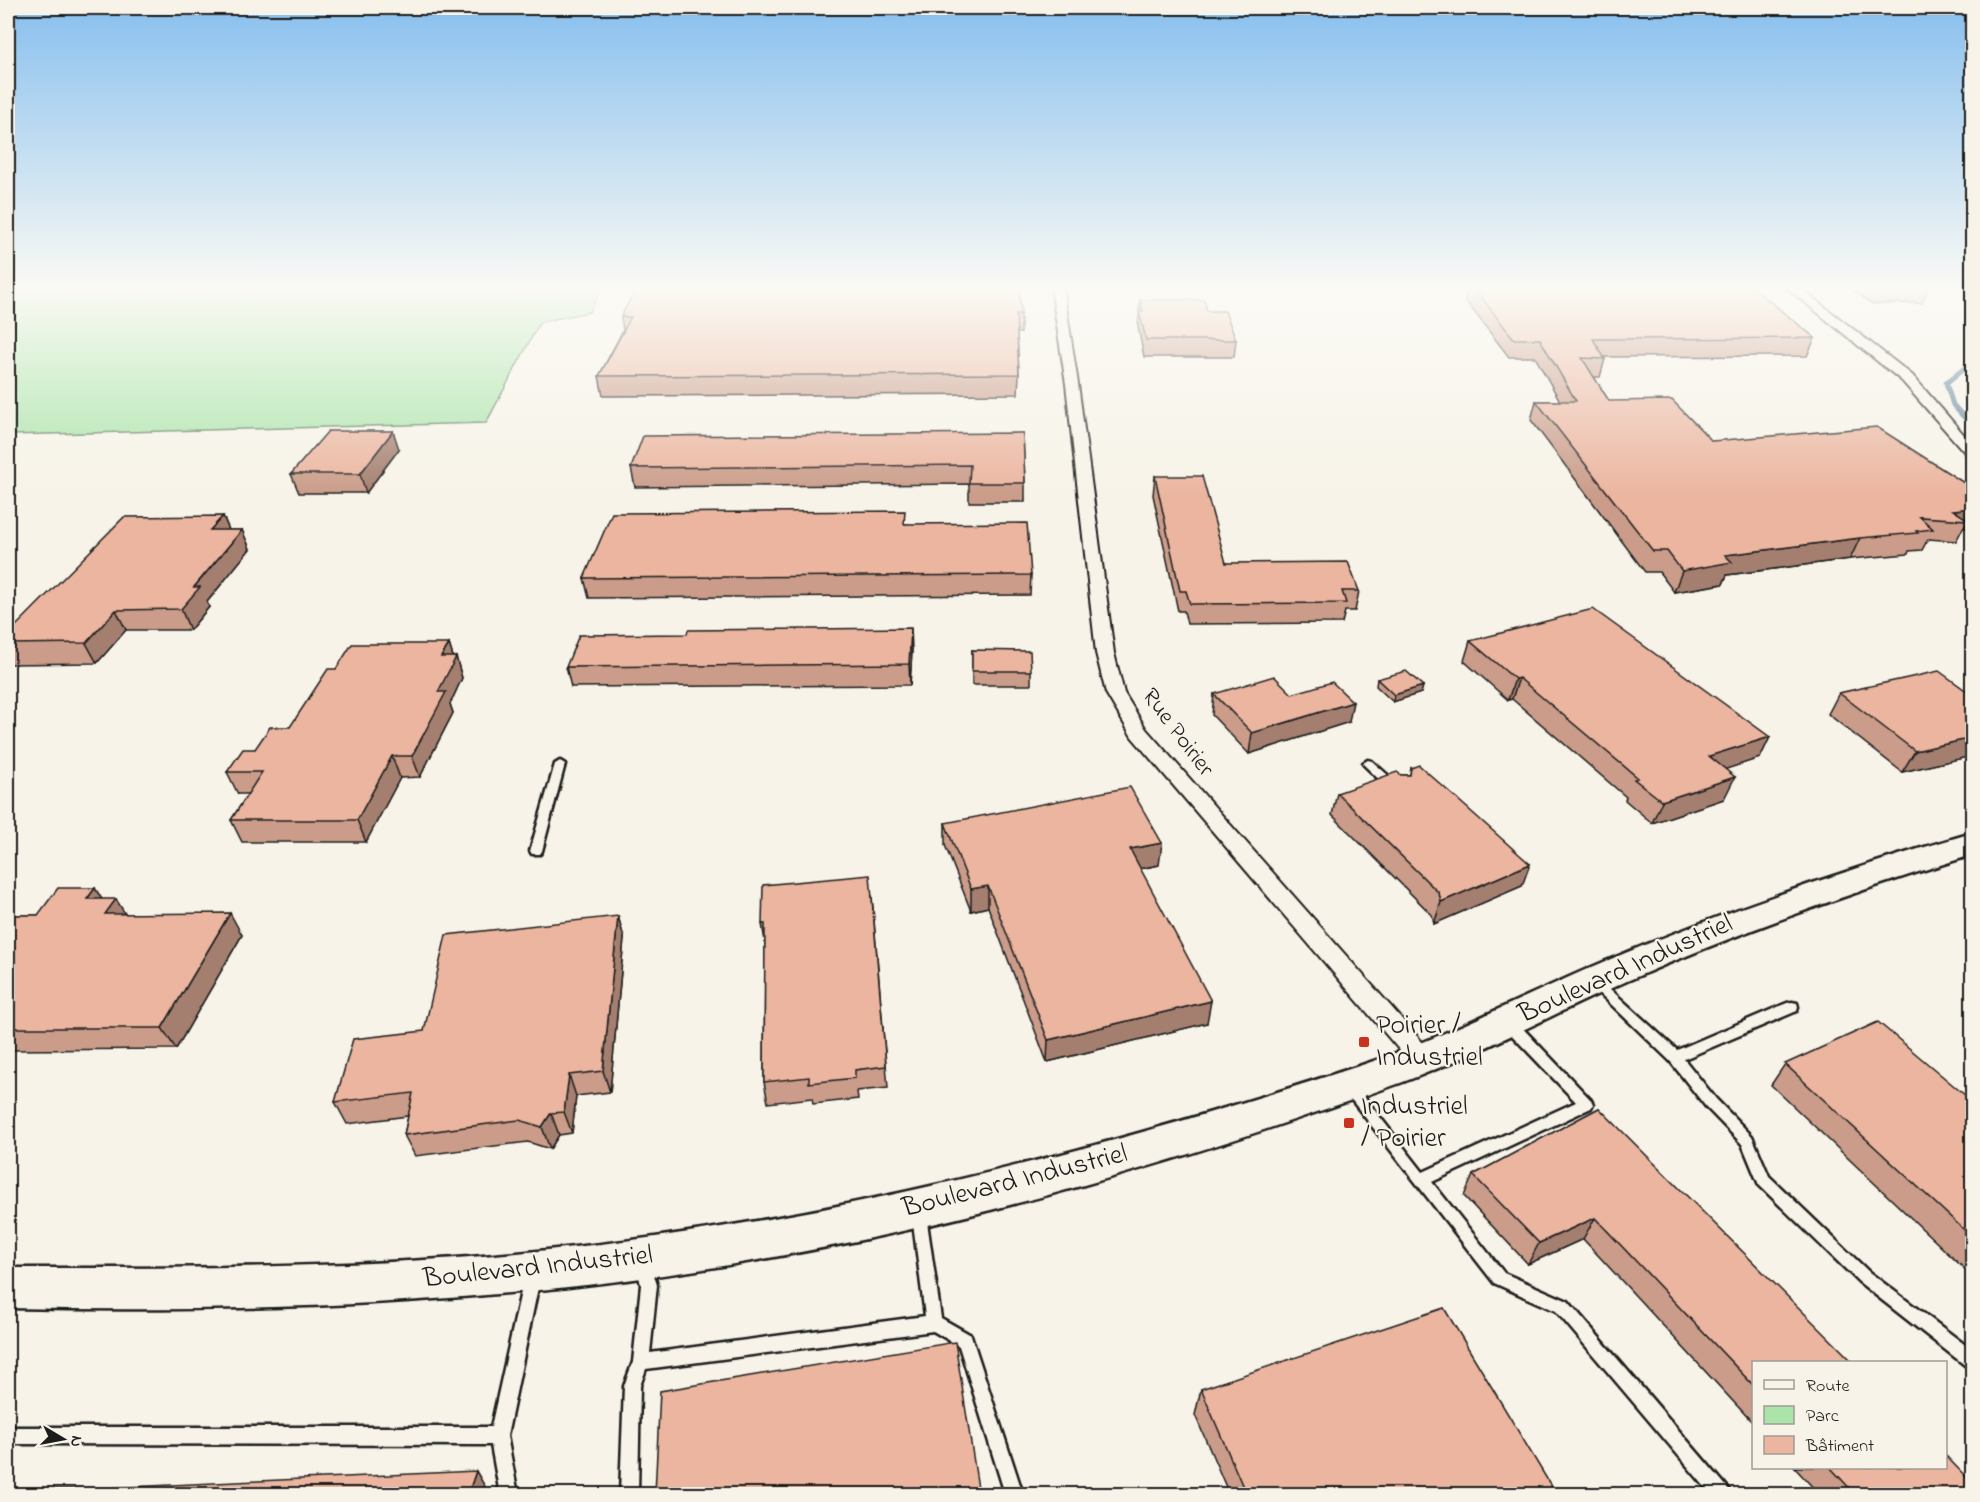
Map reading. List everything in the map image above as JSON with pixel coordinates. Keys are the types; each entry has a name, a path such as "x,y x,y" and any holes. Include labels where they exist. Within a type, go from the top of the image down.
{"street":[{"name":"Rue Poirier","path":"1068,357 1105,653 1115,693 1139,734 1422,1059"},
{"path":"1881,357 1907,378 1972,452"},
{"name":"Boulevard Industriel","path":"8,1288 280,1286 533,1272 793,1235 918,1209 1053,1176 1347,1086 1463,1043 1594,981 1753,915 1852,880 1972,844"}],"lane":[{"path":"1368,763 1399,791"},
{"path":"536,851 560,764"},
{"path":"1594,981 1675,1057 1711,1103 1747,1140 1764,1180 1864,1278 1972,1360"},
{"path":"1675,1057 1792,1007"},
{"path":"1421,1180 1590,1108 1508,1022"},
{"path":"1347,1086 1499,1278 1562,1306 1722,1494"},
{"path":"918,1209 934,1323"},
{"path":"628,1494 632,1386 640,1362 649,1285 643,1258"},
{"path":"507,1494 498,1436 533,1272"},
{"path":"640,1362 934,1323 965,1341 1014,1494"},
{"path":"8,1436 498,1436"}],"green space":[{"path":"8,357 521,357 486,423 8,435"}],"building":[{"path":"609,357 1018,357 1019,374 599,376"},
{"path":"1551,357 1604,357 1605,359 1582,358 1609,401 1672,400 1712,441 1877,427 1972,488 1972,508 1953,510 1968,520 1920,517 1933,529 1916,531 1918,533 1725,555 1732,562 1682,571 1667,551 1653,551 1536,401 1576,401"},
{"path":"328,431 393,431 360,474 291,474"},
{"path":"1023,433 1025,483 969,483 970,465 631,468 643,436"},
{"path":"1155,476 1202,476 1226,563 1348,562 1359,591 1342,591 1346,603 1190,604 1186,591 1180,591"},
{"path":"905,511 904,524 1027,523 1031,575 584,578 612,513"},
{"path":"223,516 210,530 242,530 194,587 200,587 181,609 116,610 86,643 8,644 8,634 124,517"},
{"path":"1593,609 1770,737 1709,756 1735,777 1662,801 1519,678 1515,679 1470,641"},
{"path":"911,628 909,664 566,667 579,635 687,634 688,630"},
{"path":"352,644 449,644 441,657 456,657 438,692 446,692 412,756 392,756 357,820 231,820 262,772 227,772 243,749 255,749 270,727 290,727 328,669 336,669"},
{"path":"972,650 1030,651 1031,671 972,671"},
{"path":"1406,671 1423,686 1394,695 1377,679"},
{"path":"1939,671 1972,695 1972,738 1915,751 1839,693"},
{"path":"1274,676 1292,694 1332,682 1353,702 1252,733 1214,694"},
{"path":"1419,765 1530,864 1441,902 1439,893 1337,793 1397,772 1401,775 1410,775 1411,768"},
{"path":"1130,787 1162,843 1130,849 1211,1001 1048,1040 988,886 971,889 945,823"},
{"path":"870,875 886,1066 855,1070 855,1078 809,1083 809,1077 764,1082 765,924 762,924 763,885"},
{"path":"58,888 95,888 87,899 116,899 105,914 230,913 162,1028 8,1028 8,915 38,915"},
{"path":"618,916 603,1071 569,1075 564,1112 551,1113 542,1127 519,1120 404,1135 413,1093 335,1102 353,1039 424,1031 446,935"},
{"path":"1878,1022 1972,1101 1972,1237 1785,1064"},
{"path":"1599,1108 1852,1361 1752,1361 1752,1384 1595,1218 1539,1243 1473,1175"},
{"path":"1444,1308 1556,1494 1246,1494 1201,1389"},
{"path":"955,1342 979,1494 655,1494 660,1391"},
{"path":"1947,1457 1972,1483 1972,1494 1855,1494 1832,1469 1947,1469"},
{"path":"476,1471 468,1494 8,1494 8,1489 85,1489"}],"waterway":[{"path":"1972,362 1946,383 1953,405 1972,426"}],"place":[{"name":"Poirier / Industriel","path":"1364,1042"},
{"name":"Industriel / Poirier","path":"1349,1123"}]}
